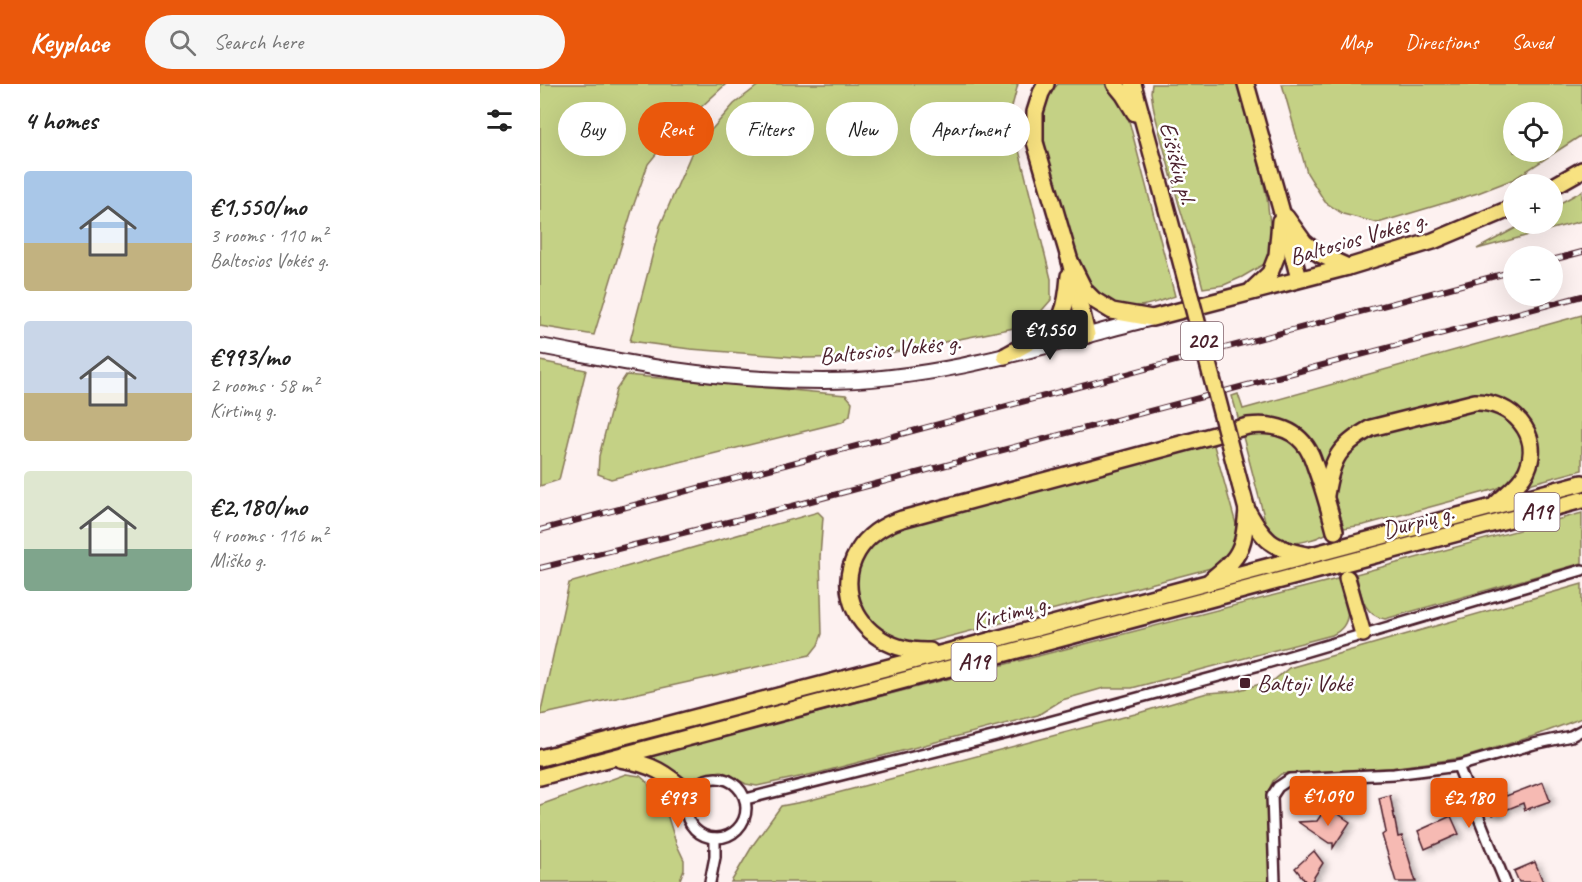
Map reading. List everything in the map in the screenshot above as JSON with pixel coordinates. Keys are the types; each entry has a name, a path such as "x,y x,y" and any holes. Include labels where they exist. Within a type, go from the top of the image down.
{"main road":[{"path":"1046,84 1035,112 1035,142 1070,261 1088,334"},
{"path":"1115,84 1124,94 1145,129"},
{"name":"Eišiškių pl.","path":"1133,84 1246,510"},
{"path":"1144,84 1145,129"},
{"path":"1246,84 1299,279"},
{"path":"1563,181 1582,170"},
{"path":"1281,209 1305,242 1319,254 1348,267"},
{"path":"1250,292 1270,273 1277,255 1281,209"},
{"name":"Baltosios Vokės g.","path":"540,346 673,370 756,379 824,381 889,377 1005,356 1348,267 1433,241 1503,212"},
{"path":"1070,261 1085,291 1094,300 1112,311 1152,318"},
{"path":"1005,356 1046,332 1061,316 1068,295 1070,261"},
{"path":"1326,496 1329,474 1335,460 1348,443 1358,435 1371,428 1476,402 1488,402 1501,406 1515,416 1526,431 1530,443 1530,461 1525,473 1494,506"},
{"path":"951,651 916,652 900,648 875,636 856,615 850,591 852,563 856,552 874,531 888,523 1236,429 1274,425 1285,429 1302,442 1310,453 1326,496 1335,531"},
{"name":"A19","path":"1494,506 1582,483"},
{"name":"Durpių g.","path":"1266,585 1582,501"},
{"name":"Kirtimų g.","path":"540,758 1494,506"},
{"path":"1246,510 1260,533 1272,544 1287,551 1310,555"},
{"path":"1207,583 1232,562 1237,554 1244,537 1246,510"},
{"path":"1347,579 1363,634"},
{"name":"Kirtimų g.","path":"540,777 1266,585"},
{"path":"611,758 650,766 672,778 689,794"}],"street":[{"path":"746,799 1012,732 1256,666 1582,570"},
{"path":"1275,882 1272,796 1278,787 1290,779 1394,774 1458,766 1571,736 1582,730"},
{"path":"1458,766 1505,882"},
{"path":"721,777 731,781 740,788 746,799 745,819 732,834 723,838 703,836 693,828 687,818 686,802 689,794 699,783 709,778 721,777"},
{"path":"710,882 715,857 715,838"}],"green space":[{"path":"540,84 726,84 706,102 638,102 638,156 654,156 648,164 633,207 594,335 540,326"},
{"path":"760,84 1018,84 1013,102 910,102 910,156 1020,156 1051,279 1051,300 1037,316 1019,327 870,357 806,358 690,349 630,341 660,226 690,156 714,156 714,127 726,113 726,156 814,156 814,102 737,102"},
{"path":"1058,84 1106,84 1128,117 1175,296 1144,306 1120,306 1103,298 1086,278 1073,246 1044,141 1043,122 1046,106"},
{"path":"1152,84 1239,84 1242,92 1267,198 1272,241 1271,255 1266,263 1224,285 1203,288 1154,111"},
{"path":"1282,84 1582,84 1582,135 1563,147 1563,102 1503,102 1503,162 1540,162 1522,174 1503,174 1503,183 1378,223 1343,214 1325,202 1307,173"},
{"path":"1582,191 1582,221 1563,226 1563,201"},
{"path":"1505,234 1533,234 1477,249"},
{"path":"1582,315 1582,470 1525,485 1522,414 1505,402 1494,398 1474,396 1364,425 1341,440 1327,463 1323,464 1311,441 1292,425 1265,417 1239,421 1232,396 1238,394 1243,409"},
{"path":"540,361 586,370 559,480 540,486"},
{"path":"626,375 846,395 852,402 850,415 842,422 611,479 598,474 599,456 616,390"},
{"path":"1483,406 1513,420 1525,442 1523,464 1509,483 1496,489 1364,525 1344,528 1334,494 1333,478 1342,456 1368,436"},
{"path":"1262,430 1287,438 1295,443 1303,453 1316,488 1328,533 1294,543 1278,539 1267,528 1242,433"},
{"path":"1213,442 1239,535 1225,561 1211,568 921,644 912,645 882,634 860,608 855,582 859,559 889,528"},
{"path":"818,512 823,517 820,557 822,634 818,645 810,655 540,715 569,583"},
{"path":"1582,513 1582,563 1385,619 1371,613 1361,596 1356,574"},
{"path":"1341,578 1347,602 1347,617 1340,630 1332,635 1132,688 1104,688 1062,700 1038,715 818,773 757,786 746,784 721,771 705,774 689,781 651,758 653,755"},
{"path":"1582,584 1582,718 1537,735 1462,758 1390,768 1281,774 1273,781 1269,790 1269,882 731,882 753,845 781,806 1135,714 1207,693 1236,691 1274,680 1289,668"},
{"path":"626,774 640,776 648,783 657,805 667,814 684,860 684,869 679,882 540,882 540,805"}],"building":[{"path":"1543,782 1550,801 1525,810 1523,803 1493,815 1488,802 1498,799 1497,796 1505,793 1506,796"},
{"path":"1390,795 1398,837 1402,836 1416,882 1396,882 1382,835 1386,832 1379,798"},
{"path":"1334,811 1350,822 1333,848 1333,843 1329,843 1298,822 1317,821 1323,812 1330,817"},
{"path":"1451,816 1459,834 1425,849 1418,831"},
{"path":"1314,851 1323,863 1311,882 1306,882 1295,868"},
{"path":"1535,862 1543,882 1519,882 1514,871"}],"railway":[{"path":"1563,257 1582,252"},
{"path":"540,530 1503,274"},
{"path":"540,568 781,509 1582,296"}],"place":[{"name":"Baltoji Vokė","path":"1245,683"}]}
